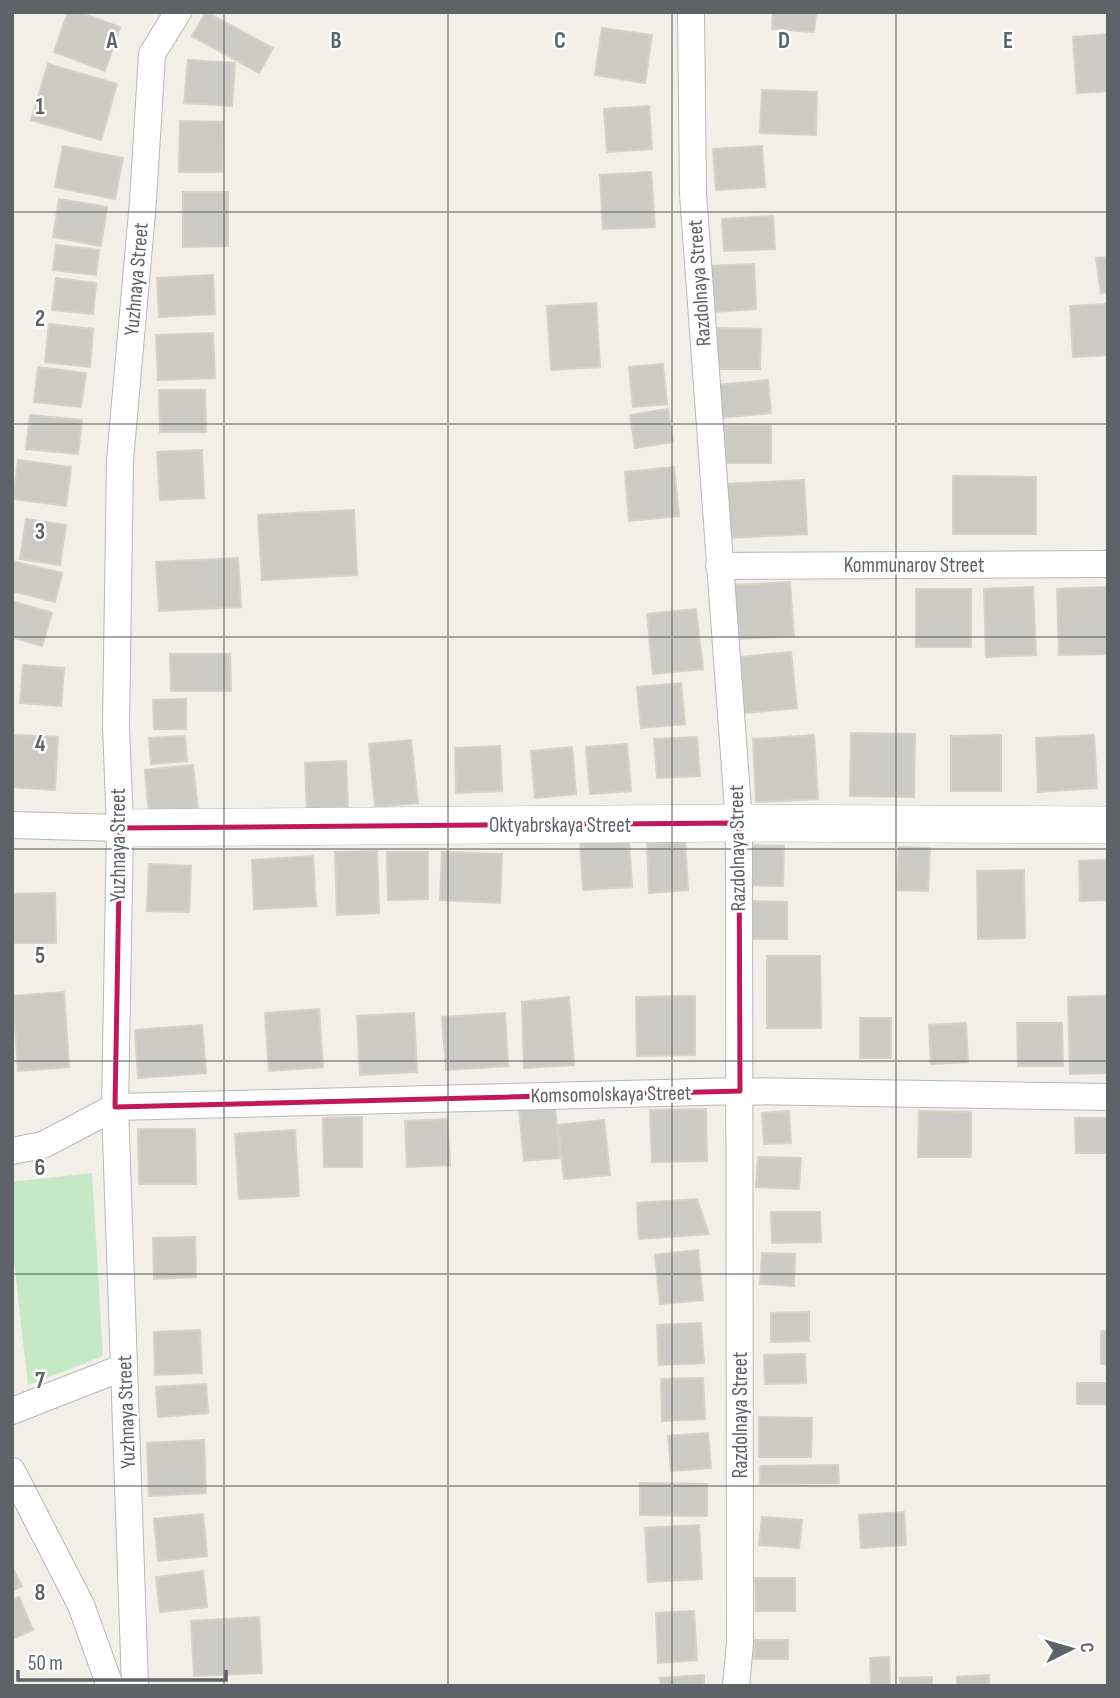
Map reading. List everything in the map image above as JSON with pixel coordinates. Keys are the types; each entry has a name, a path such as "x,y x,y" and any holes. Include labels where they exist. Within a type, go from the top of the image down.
{"street":[{"name":"Yuzhnaya Street","path":"135,1686 115,1107 120,828 116,726 120,460 143,201 152,54 178,12"},
{"name":"Razdolnaya Street","path":"691,12 692,194 739,823 740,1643 736,1686"},
{"name":"Kommunarov Street","path":"719,566 1108,564"},
{"name":"Oktyabrskaya Street","path":"12,825 120,828 739,823 1108,825"},
{"name":"Komsomolskaya Street","path":"115,1107 740,1091 1108,1097"},
{"path":"12,1151 43,1145 115,1107"},
{"path":"12,1411 124,1367"},
{"path":"12,1471 80,1605 110,1686"}],"highlighted area":[{"path":"739,823 740,1091 115,1107 120,828"}],"green space":[{"path":"92,1173 103,1356 28,1385 12,1244 12,1182"}],"building":[{"path":"68,12 79,12 120,27 105,71 54,52"},
{"path":"206,12 273,48 259,73 192,36"},
{"path":"773,12 816,12 814,32 772,29"},
{"path":"602,28 652,35 645,83 595,75"},
{"path":"1108,34 1108,91 1077,93 1073,37"},
{"path":"188,60 235,63 232,106 184,103"},
{"path":"48,64 117,84 101,140 31,120"},
{"path":"762,90 817,92 816,135 760,133"},
{"path":"649,106 652,149 607,152 604,109"},
{"path":"180,121 223,122 222,172 179,172"},
{"path":"63,146 123,158 115,199 55,187"},
{"path":"762,146 765,187 716,190 713,149"},
{"path":"651,172 655,227 603,229 600,175"},
{"path":"183,192 228,192 228,246 183,247"},
{"path":"59,199 107,207 101,246 53,237"},
{"path":"773,216 775,249 724,251 722,219"},
{"path":"56,245 99,250 96,275 53,270"},
{"path":"1108,257 1108,292 1101,293 1096,258"},
{"path":"754,264 756,309 712,312 709,266"},
{"path":"213,275 215,314 159,317 157,278"},
{"path":"56,278 96,283 93,314 52,310"},
{"path":"596,303 600,367 551,370 547,306"},
{"path":"1108,304 1108,355 1073,357 1070,306"},
{"path":"49,324 93,329 90,367 45,362"},
{"path":"717,328 761,329 760,369 717,369"},
{"path":"213,333 215,378 158,380 156,335"},
{"path":"663,364 667,404 633,407 629,367"},
{"path":"38,367 86,373 81,407 34,402"},
{"path":"768,380 771,413 720,418 717,385"},
{"path":"159,390 205,390 206,432 160,432"},
{"path":"668,409 673,442 635,448 630,415"},
{"path":"30,415 82,420 78,454 26,449"},
{"path":"725,426 771,426 771,463 725,463"},
{"path":"202,450 204,498 160,500 157,452"},
{"path":"18,460 71,467 66,506 13,499"},
{"path":"674,467 679,516 629,521 625,472"},
{"path":"953,476 1036,477 1036,534 953,534"},
{"path":"804,480 807,534 729,538 726,484"},
{"path":"354,510 357,575 262,580 258,515"},
{"path":"26,519 66,525 60,565 20,559"},
{"path":"238,558 241,607 159,611 156,562"},
{"path":"12,561 62,573 55,602 12,591"},
{"path":"790,582 794,636 737,639 734,585"},
{"path":"1033,587 1036,655 986,657 984,589"},
{"path":"1108,587 1108,654 1059,655 1057,589"},
{"path":"916,589 971,589 971,647 916,647"},
{"path":"12,601 52,613 42,646 12,637"},
{"path":"696,609 703,669 653,674 647,614"},
{"path":"791,652 797,708 745,713 740,657"},
{"path":"170,654 230,654 231,691 171,691"},
{"path":"23,665 64,668 61,706 20,703"},
{"path":"681,683 685,724 641,728 637,687"},
{"path":"186,699 186,729 154,729 153,700"},
{"path":"851,733 915,734 914,797 850,796"},
{"path":"15,735 58,737 55,790 12,787"},
{"path":"814,735 818,799 756,802 753,739"},
{"path":"1001,735 1001,791 951,791 951,736"},
{"path":"1094,735 1097,788 1038,792 1036,738"},
{"path":"185,736 187,761 151,764 149,738"},
{"path":"697,737 700,776 657,778 654,739"},
{"path":"411,740 418,803 375,807 369,744"},
{"path":"627,744 631,791 590,794 586,747"},
{"path":"500,746 502,791 456,793 455,748"},
{"path":"572,747 576,794 535,798 531,751"},
{"path":"346,761 348,808 307,810 305,763"},
{"path":"193,765 198,811 149,815 145,770"},
{"path":"629,838 632,887 583,890 580,841"},
{"path":"685,842 688,890 649,893 647,844"},
{"path":"747,845 784,846 783,886 746,885"},
{"path":"899,847 930,848 928,891 897,890"},
{"path":"377,851 379,913 337,915 335,852"},
{"path":"387,852 428,852 428,899 388,900"},
{"path":"442,852 502,854 500,903 440,900"},
{"path":"313,856 316,906 254,909 252,860"},
{"path":"1108,860 1108,900 1080,901 1079,861"},
{"path":"149,864 191,866 189,912 147,911"},
{"path":"1024,870 1025,938 978,939 977,871"},
{"path":"55,893 56,943 12,943 12,894"},
{"path":"747,901 787,902 787,939 747,939"},
{"path":"767,956 820,956 821,1028 767,1028"},
{"path":"64,992 69,1067 18,1071 13,996"},
{"path":"695,996 695,1055 637,1056 636,997"},
{"path":"1108,996 1108,1073 1070,1074 1068,997"},
{"path":"569,997 574,1065 524,1068 522,1002"},
{"path":"319,1009 323,1067 269,1071 265,1013"},
{"path":"414,1013 417,1072 360,1075 357,1016"},
{"path":"505,1013 508,1066 446,1070 442,1017"},
{"path":"860,1018 891,1018 891,1058 860,1058"},
{"path":"966,1023 968,1062 931,1064 929,1025"},
{"path":"1017,1023 1062,1023 1063,1066 1018,1066"},
{"path":"202,1025 206,1073 138,1078 135,1030"},
{"path":"555,1105 560,1158 524,1161 519,1109"},
{"path":"706,1109 707,1161 652,1162 650,1110"},
{"path":"789,1111 791,1143 764,1144 762,1113"},
{"path":"919,1111 971,1112 971,1157 918,1157"},
{"path":"362,1117 362,1167 324,1167 323,1118"},
{"path":"1075,1118 1108,1118 1108,1153 1076,1153"},
{"path":"447,1119 450,1165 407,1167 405,1121"},
{"path":"604,1120 610,1175 564,1179 558,1125"},
{"path":"138,1129 195,1129 196,1184 139,1184"},
{"path":"295,1130 299,1196 239,1199 235,1134"},
{"path":"758,1157 801,1158 799,1189 756,1187"},
{"path":"697,1199 709,1234 639,1239 637,1203"},
{"path":"771,1212 820,1212 821,1242 772,1243"},
{"path":"195,1237 196,1277 154,1279 153,1238"},
{"path":"698,1250 703,1300 660,1304 655,1255"},
{"path":"762,1253 795,1254 794,1286 760,1284"},
{"path":"809,1312 809,1341 771,1342 771,1313"},
{"path":"701,1323 704,1363 659,1365 657,1325"},
{"path":"200,1330 202,1373 155,1375 154,1332"},
{"path":"1101,1331 1108,1331 1108,1364 1101,1364"},
{"path":"805,1354 806,1383 765,1384 764,1355"},
{"path":"703,1378 705,1419 662,1421 661,1379"},
{"path":"1077,1383 1108,1383 1108,1404 1077,1404"},
{"path":"206,1384 208,1413 158,1417 156,1387"},
{"path":"759,1417 812,1418 811,1457 759,1457"},
{"path":"708,1433 711,1468 671,1471 668,1436"},
{"path":"204,1440 206,1493 149,1496 147,1443"},
{"path":"838,1465 839,1483 760,1484 760,1466"},
{"path":"640,1483 707,1484 707,1516 640,1515"},
{"path":"904,1512 906,1545 861,1548 859,1515"},
{"path":"203,1514 207,1556 158,1561 154,1519"},
{"path":"762,1517 802,1520 799,1548 759,1545"},
{"path":"699,1525 702,1579 648,1582 645,1528"},
{"path":"12,1567 22,1586 12,1591"},
{"path":"203,1571 207,1607 160,1612 156,1577"},
{"path":"755,1578 795,1578 795,1611 756,1611"},
{"path":"19,1597 33,1630 12,1639 12,1600"},
{"path":"694,1611 697,1660 658,1663 656,1613"},
{"path":"259,1617 262,1673 194,1676 191,1621"},
{"path":"754,1640 788,1640 788,1659 754,1659"},
{"path":"889,1657 890,1686 871,1686 870,1658"},
{"path":"704,1675 704,1686 661,1686 660,1678"},
{"path":"989,1675 989,1686 957,1686 957,1677"},
{"path":"932,1677 932,1686 900,1686 900,1678"}]}
